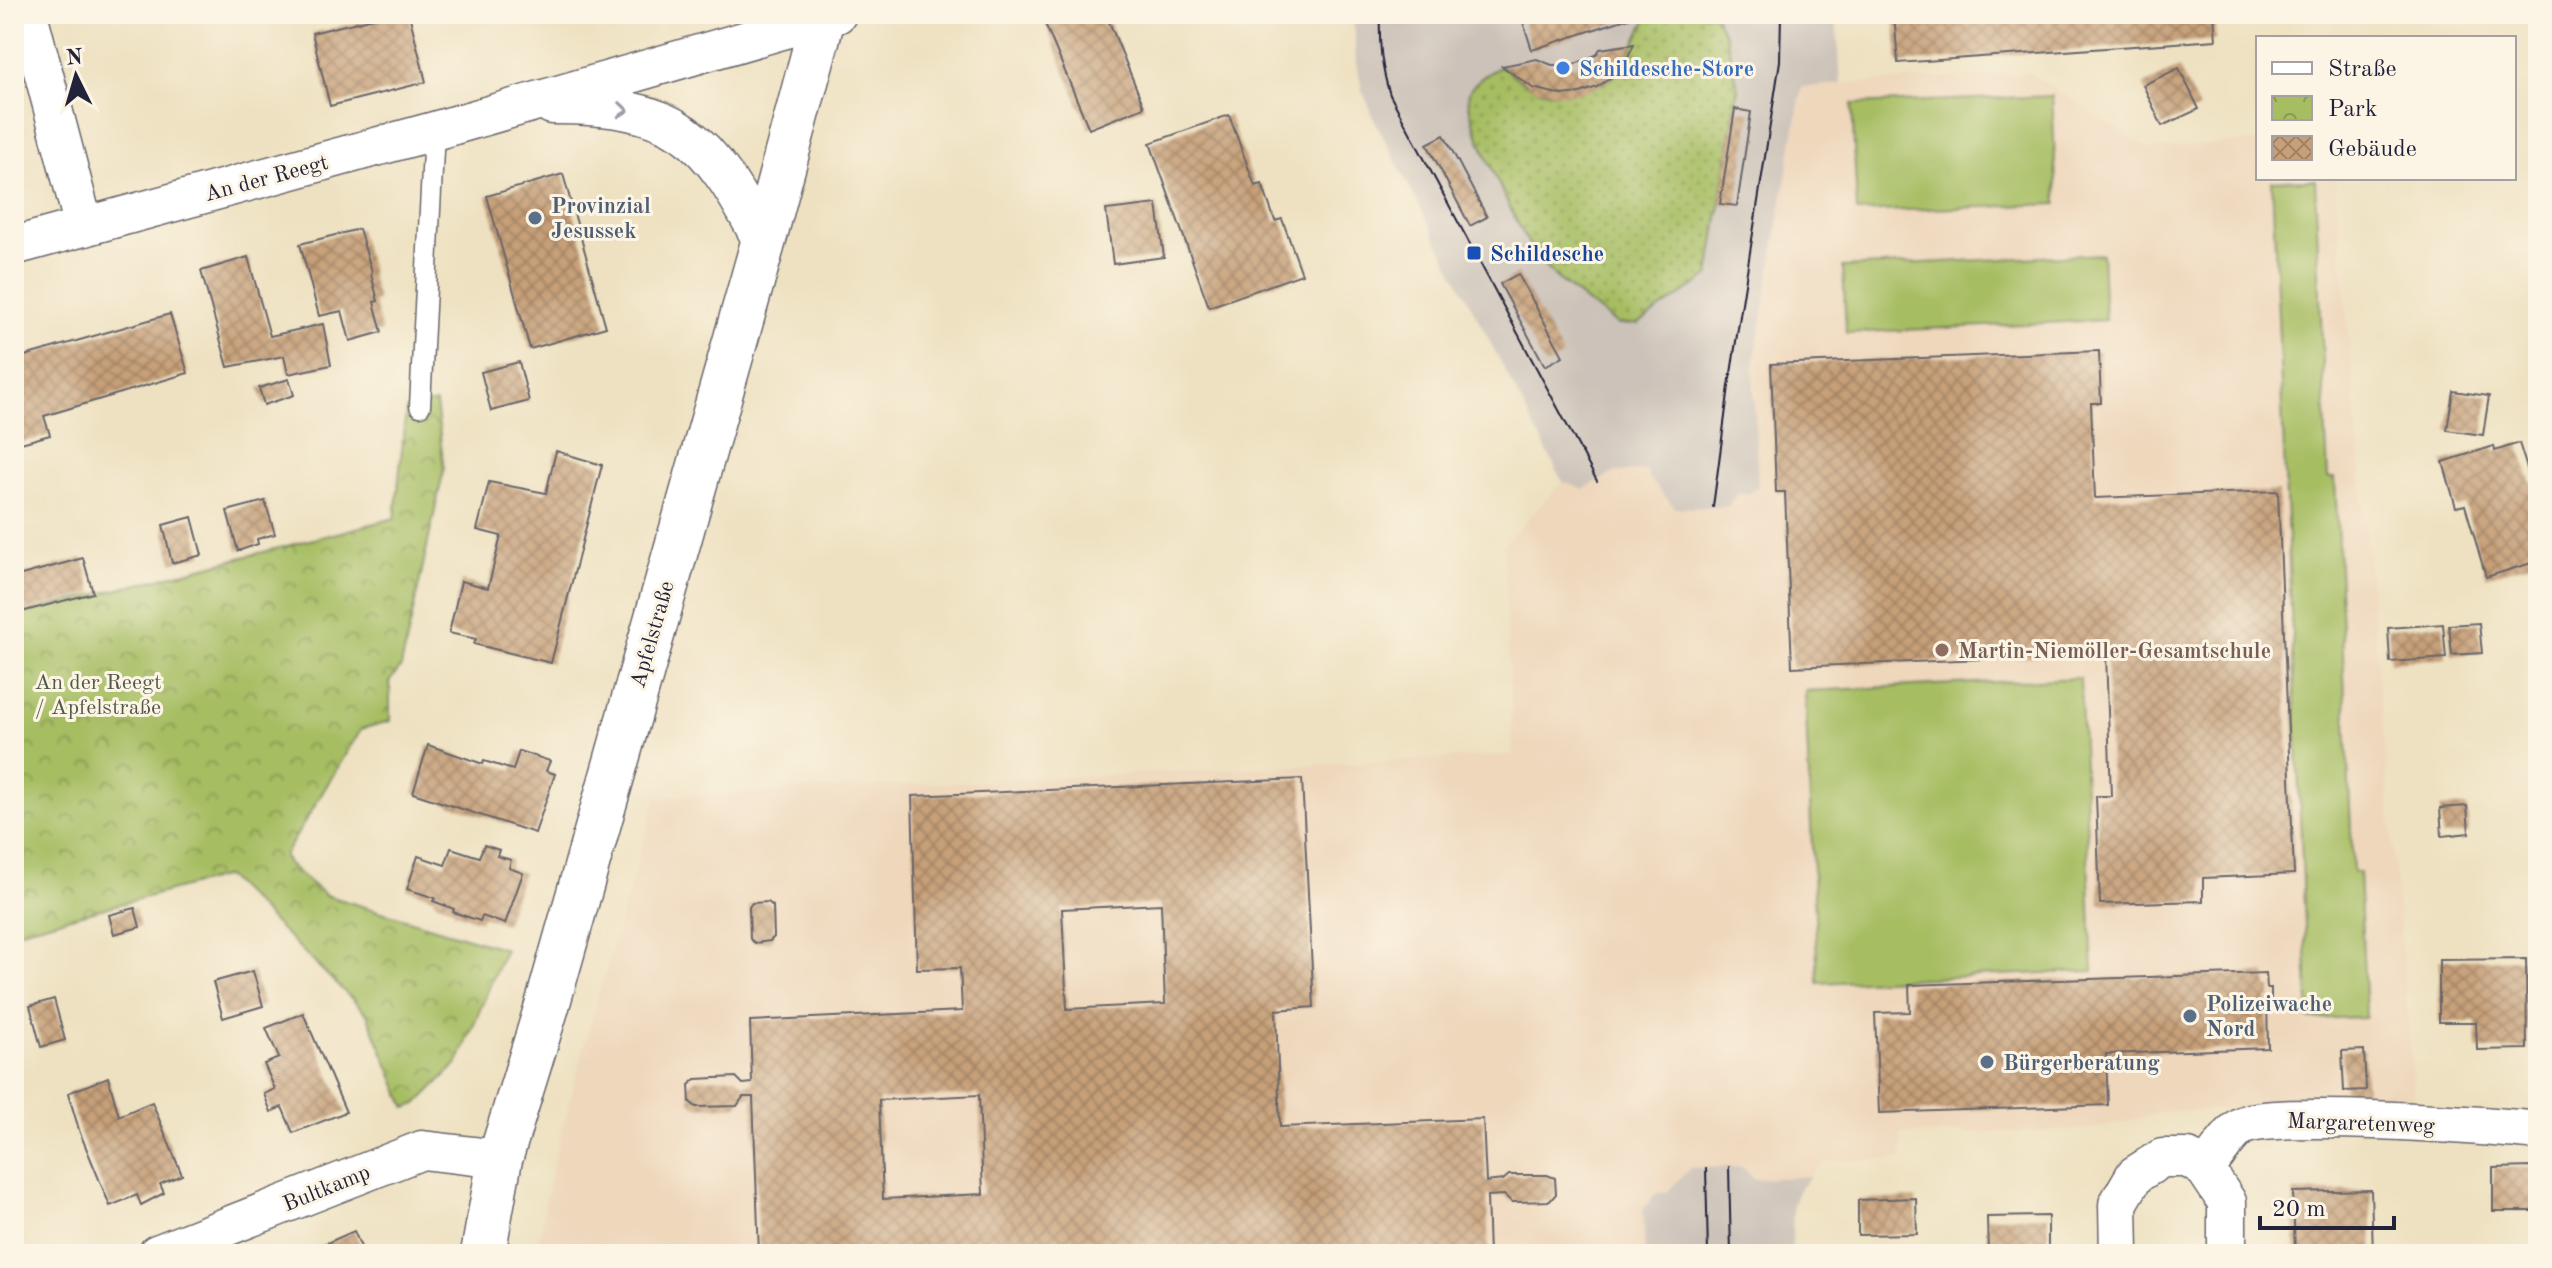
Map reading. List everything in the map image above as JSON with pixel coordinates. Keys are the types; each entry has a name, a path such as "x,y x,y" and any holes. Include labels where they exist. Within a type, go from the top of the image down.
{"street":[{"path":"28,14 84,227"},
{"name":"An der Reegt","path":"14,246 434,131 828,16"},
{"name":"Apfelstraße","path":"483,1254 500,1159 547,1006 828,16"},
{"name":"An der Reegt","path":"517,105 567,105 636,111 670,123 697,141 736,191 763,243"},
{"name":"Margaretenweg","path":"2205,1169 2242,1125 2271,1119 2396,1121 2538,1131"},
{"name":"Bultkamp","path":"157,1254 422,1150 500,1159"},
{"path":"2119,1254 2118,1204 2135,1175 2162,1158 2188,1158 2205,1169 2227,1202 2227,1254"}],"lane":[{"path":"420,406 434,131"}],"shaded area":[{"path":"1350,14 1836,14 1841,84 1802,87 1753,369 1758,487 1749,494 1737,494 1727,507 1675,508 1648,477 1647,471 1616,472 1583,489 1563,482 1376,123 1362,90"},
{"name":"Martin-Niemöller-Gesamtschule","path":"2030,73 2150,149 2256,141 2256,180 2335,180 2415,1102 2163,1112 2101,1128 2065,1131 1901,1134 1902,1159 1824,1161 1810,1176 1755,1179 1691,1168 1667,1192 1643,1209 1645,1254 537,1254 548,1186 583,1049 656,797 1513,755 1503,545 1563,482 1583,489 1616,472 1648,471 1738,494 1749,494 1758,487 1753,369 1802,86"},
{"path":"1742,1167 1755,1179 1810,1176 1798,1191 1793,1204 1792,1254 1645,1254 1643,1209 1655,1194 1667,1192 1690,1168"}],"green space":[{"path":"1655,14 1714,14 1726,36 1738,88 1709,276 1638,324 1618,325 1558,279 1533,250 1484,151 1469,106 1469,93 1478,80 1502,66 1530,86 1549,92 1570,92 1598,85 1620,69 1647,19"},
{"path":"2052,96 2057,204 1857,212 1852,104"},
{"path":"2315,180 2328,478 2335,478 2353,872 2359,872 2366,1017 2309,1019 2272,181"},
{"path":"2102,254 2105,320 1846,333 1843,267"},
{"name":"An der Reegt / Apfelstraße","path":"436,403 444,469 401,667 390,681 390,721 361,729 284,856 288,864 325,895 505,949 458,1063 417,1104 406,1108 367,1014 226,876 14,932 14,616 395,518 406,409"},
{"path":"2080,678 2093,971 1818,983 1805,691"}],"building":[{"path":"390,14 409,14 426,82 330,106 312,33"},
{"path":"1041,14 1106,14 1144,107 1089,129"},
{"path":"1537,14 1638,15 1532,50 1522,19"},
{"path":"1894,14 2214,14 2216,40 1898,63"},
{"name":"Schildesche-Store","path":"1634,44 1626,61 1610,78 1580,93 1562,95 1533,88 1502,66 1537,59 1552,65 1573,65 1596,55 1600,49"},
{"path":"2179,68 2199,109 2162,126 2143,85"},
{"path":"1735,109 1751,112 1737,206 1720,204"},
{"path":"1229,115 1255,186 1262,184 1275,221 1282,219 1302,274 1209,307 1150,143"},
{"path":"1444,135 1487,217 1470,226 1427,144"},
{"path":"563,174 606,327 530,349 487,196"},
{"path":"1157,204 1164,257 1113,264 1106,210"},
{"path":"359,229 372,272 378,301 374,302 382,332 350,341 342,311 319,316 300,244"},
{"path":"248,257 270,336 323,324 331,365 288,374 284,356 228,367 201,271"},
{"path":"1518,274 1563,356 1545,366 1500,284"},
{"path":"170,314 188,373 44,416 50,435 14,445 14,359"},
{"path":"2099,351 2101,403 2091,403 2095,498 2278,491 2294,874 2203,878 2203,901 2100,904 2096,796 2111,796 2106,654 1792,667 1785,492 1776,492 1771,364"},
{"path":"519,362 529,401 491,411 481,372"},
{"path":"289,379 294,395 264,405 259,388"},
{"path":"2453,391 2489,396 2483,435 2447,430"},
{"path":"2519,443 2532,484 2538,483 2538,561 2486,577 2465,505 2456,507 2443,462 2494,446 2495,451"},
{"path":"556,451 602,465 551,663 474,644 476,639 449,633 461,581 488,588 501,536 477,530 489,482 546,493"},
{"path":"265,501 275,534 257,539 258,544 238,551 227,511"},
{"path":"192,517 202,555 172,563 163,525"},
{"path":"83,558 93,593 14,614 14,577"},
{"path":"2479,623 2482,653 2452,655 2449,625"},
{"path":"2443,624 2446,658 2390,662 2388,628"},
{"path":"428,745 483,764 484,761 513,770 519,751 550,761 546,771 555,774 535,833 413,793"},
{"path":"1302,779 1314,1007 1276,1010 1280,1127 1483,1119 1486,1182 1503,1180 1509,1175 1547,1175 1555,1178 1556,1194 1550,1201 1512,1202 1504,1195 1487,1196 1489,1254 759,1254 753,1097 743,1097 737,1106 696,1107 690,1102 689,1085 696,1079 736,1077 743,1084 752,1083 750,1021 962,1011 960,968 917,969 912,796","holes":["1161,904 1165,1004 1067,1009 1062,909","979,1095 983,1194 883,1199 879,1100"]},
{"path":"2467,806 2469,833 2442,836 2440,808"},
{"path":"484,845 499,850 497,856 511,860 509,868 523,873 505,924 482,916 480,921 453,912 454,909 433,901 435,898 407,889 418,856 445,865 451,848 479,857"},
{"path":"768,902 773,906 774,937 770,941 755,943 750,939 749,907 752,903"},
{"path":"135,908 140,927 114,934 109,915"},
{"path":"2526,959 2527,1049 2477,1050 2476,1022 2439,1022 2439,960"},
{"path":"253,971 263,1006 223,1018 213,982"},
{"path":"2266,973 2267,988 2271,988 2271,999 2267,999 2268,1048 2106,1054 2108,1105 1879,1113 1875,1013 1910,1012 1909,985"},
{"path":"54,999 65,1040 41,1047 30,1006"},
{"path":"303,1013 346,1112 293,1133 282,1107 271,1112 264,1094 275,1089 264,1064 279,1058 266,1028"},
{"path":"2364,1050 2366,1090 2344,1091 2342,1051"},
{"path":"108,1077 119,1116 152,1102 182,1175 160,1184 164,1193 141,1205 137,1195 110,1206 80,1133 68,1093"},
{"path":"2533,1167 2533,1211 2493,1211 2493,1168"},
{"path":"2371,1190 2373,1254 2295,1254 2293,1192"},
{"path":"1916,1198 1917,1234 1858,1235 1858,1200"},
{"path":"2048,1216 2048,1254 1988,1254 1987,1217"},
{"path":"354,1231 364,1254 302,1254"}],"tram line":[{"path":"1380,14 1381,55 1390,95 1597,481"},
{"path":"1713,507 1780,61 1781,14"},
{"path":"1729,1167 1731,1254"},
{"path":"1706,1168 1708,1254"}],"place":[{"name":"Schildesche-Store","path":"1563,68"},
{"name":"Provinzial Jesussek","path":"535,218"},
{"name":"Schildesche","path":"1474,253"},
{"name":"Martin-Niemöller-Gesamtschule","path":"1942,650"},
{"name":"Polizeiwache Nord","path":"2190,1016"},
{"name":"Bürgerberatung","path":"1987,1062"}]}
